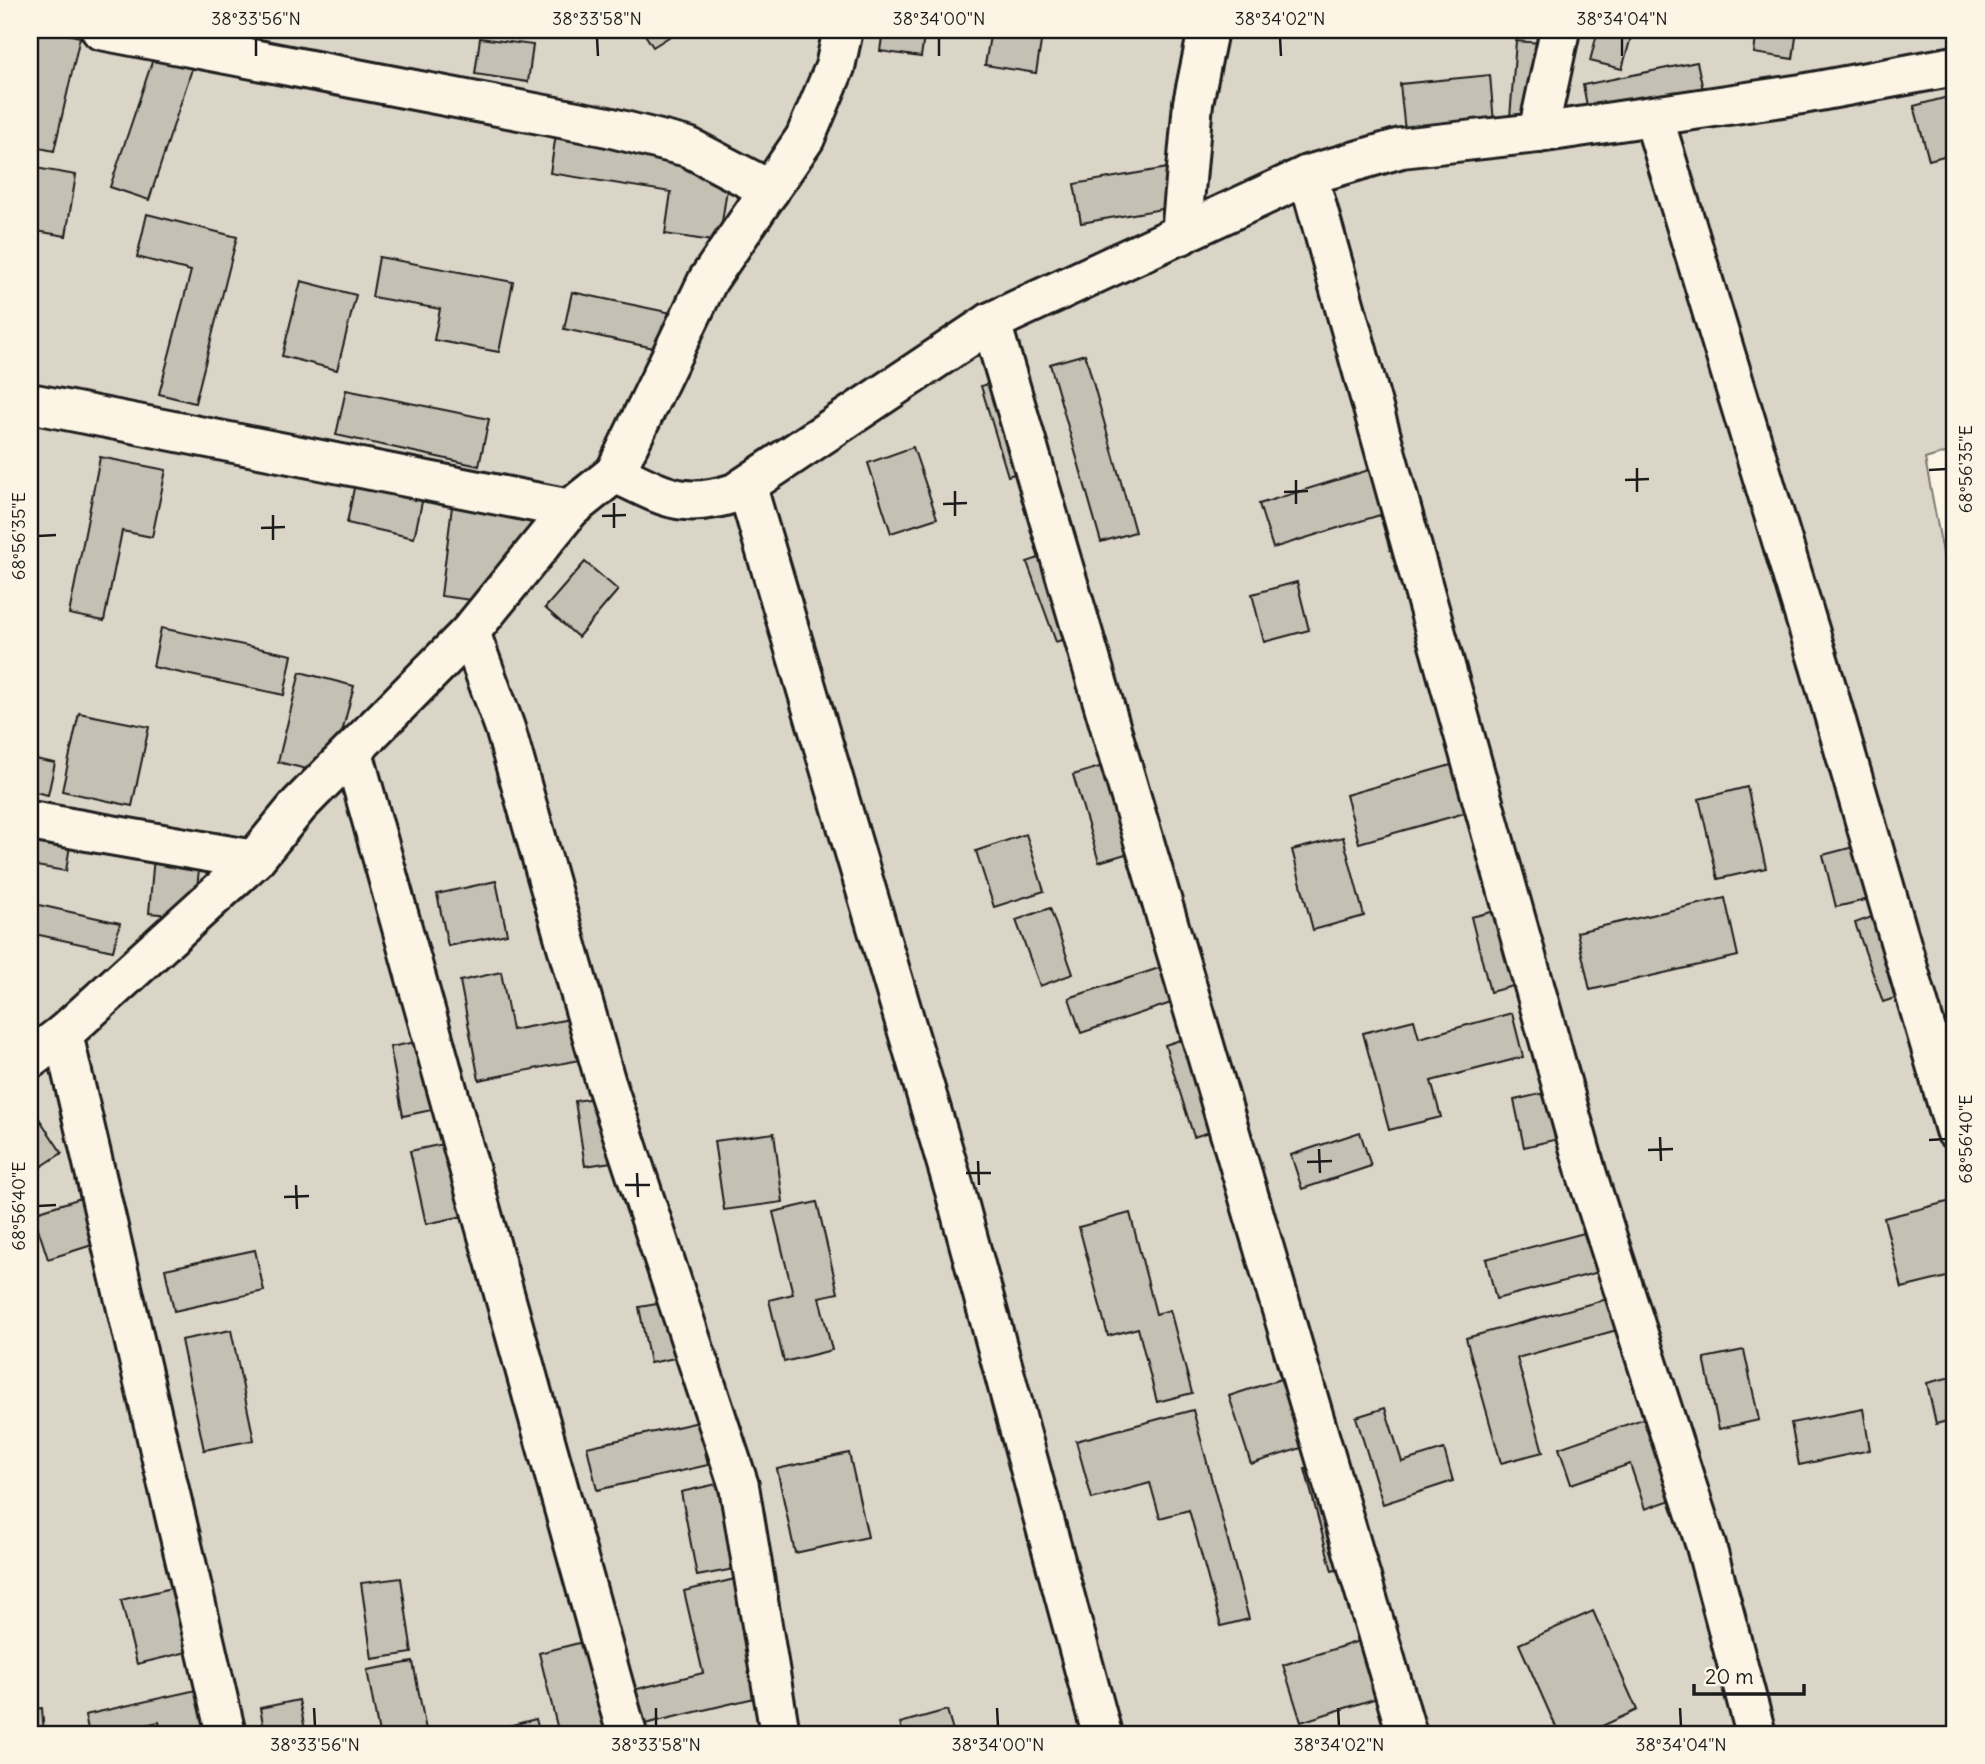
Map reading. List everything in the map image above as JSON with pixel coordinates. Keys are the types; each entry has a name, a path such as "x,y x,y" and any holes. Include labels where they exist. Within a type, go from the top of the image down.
{"street":[{"path":"101,30 608,127 688,146 770,190"},
{"path":"30,1059 63,1034 254,860 299,805 470,632 570,509 615,473 708,280 805,138 835,66 843,30"},
{"path":"1181,235 1193,103 1208,30"},
{"path":"1538,133 1560,30"},
{"path":"615,473 670,499 684,501 708,502 747,486 991,322 1083,276 1181,235 1308,175 1401,148 1538,133 1802,94 1955,66"},
{"path":"1653,116 1820,666 1955,1130"},
{"path":"1308,175 1587,1175 1706,1546 1756,1734"},
{"path":"991,322 1407,1734"},
{"path":"30,403 570,509"},
{"path":"747,486 958,1205 1102,1734"},
{"path":"470,632 505,728 605,1080 739,1486 780,1734"},
{"path":"353,752 627,1734"},
{"path":"30,821 254,860"},
{"path":"63,1034 226,1734"}],"shaded area":[{"path":"30,30 1955,30 1955,450 1925,459 1955,616 1955,1734 30,1734"}],"building":[{"path":"30,30 50,30 80,37 54,151 30,146"},
{"path":"642,30 680,30 653,47"},
{"path":"883,30 925,30 921,57 880,51"},
{"path":"991,30 1043,30 1036,73 985,65"},
{"path":"1598,30 1633,30 1622,69 1590,61"},
{"path":"1757,30 1797,30 1793,59 1754,53"},
{"path":"480,38 533,45 528,82 475,74"},
{"path":"1516,41 1566,45 1560,122 1510,118"},
{"path":"154,56 192,69 149,200 110,187"},
{"path":"1697,62 1704,94 1589,116 1583,85"},
{"path":"1490,75 1494,123 1405,132 1400,84"},
{"path":"1955,95 1955,153 1929,160 1914,106"},
{"path":"557,128 732,156 719,242 665,234 671,192 550,173"},
{"path":"1185,165 1191,204 1081,223 1074,184"},
{"path":"30,167 76,175 66,236 30,230"},
{"path":"147,214 237,237 195,403 159,394 191,271 137,257"},
{"path":"379,257 513,282 499,352 434,340 440,309 372,297"},
{"path":"301,281 356,295 337,370 282,356"},
{"path":"572,292 681,315 673,352 564,329"},
{"path":"1085,354 1135,532 1101,542 1050,364"},
{"path":"1021,374 1048,463 1008,476 981,386"},
{"path":"346,390 489,419 479,466 336,435"},
{"path":"913,447 937,518 891,533 868,463"},
{"path":"100,457 166,470 152,537 122,531 104,621 69,614"},
{"path":"1398,461 1419,541 1390,550 1380,515 1273,548 1259,504"},
{"path":"356,478 424,493 414,538 347,523"},
{"path":"1053,488 1101,626 1056,642 1027,562 1053,553"},
{"path":"453,498 541,509 533,570 498,566 493,603 441,596"},
{"path":"585,562 618,590 578,637 545,608"},
{"path":"1297,582 1309,630 1264,642 1252,594"},
{"path":"161,628 292,655 284,695 153,667"},
{"path":"300,672 354,686 331,775 278,762"},
{"path":"79,713 149,727 132,806 62,791"},
{"path":"1486,755 1500,803 1359,843 1346,795"},
{"path":"1133,757 1159,844 1099,862 1073,775"},
{"path":"30,758 55,763 48,795 30,791"},
{"path":"1747,787 1766,868 1718,879 1699,799"},
{"path":"30,818 73,825 66,871 30,865"},
{"path":"1026,834 1044,891 994,907 976,851"},
{"path":"1343,837 1364,916 1313,930 1292,850"},
{"path":"1872,842 1886,895 1836,907 1823,855"},
{"path":"155,845 201,850 194,917 149,913"},
{"path":"496,881 507,934 448,946 437,894"},
{"path":"1725,898 1738,956 1590,990 1577,932"},
{"path":"1532,902 1551,976 1490,992 1471,917"},
{"path":"30,903 120,923 113,951 30,933"},
{"path":"1050,908 1073,974 1040,986 1016,920"},
{"path":"1888,911 1916,991 1883,1002 1855,923"},
{"path":"1189,958 1201,993 1081,1033 1069,998"},
{"path":"501,972 512,1030 601,1013 609,1054 479,1080 460,981"},
{"path":"1512,1013 1523,1057 1431,1081 1441,1117 1389,1130 1363,1033 1414,1020 1419,1038"},
{"path":"1211,1030 1240,1122 1194,1137 1165,1045"},
{"path":"442,1037 455,1105 403,1116 390,1047"},
{"path":"1581,1085 1592,1131 1524,1147 1514,1100"},
{"path":"614,1095 625,1160 585,1166 575,1101"},
{"path":"30,1105 62,1153 30,1174"},
{"path":"1360,1132 1371,1166 1302,1189 1291,1155"},
{"path":"774,1133 783,1202 724,1210 714,1141"},
{"path":"467,1139 482,1212 426,1224 410,1151"},
{"path":"94,1194 108,1240 48,1259 33,1213"},
{"path":"1955,1200 1955,1275 1902,1288 1884,1218"},
{"path":"817,1202 838,1293 819,1297 832,1350 784,1362 769,1300 793,1294 773,1212"},
{"path":"1130,1213 1156,1314 1170,1310 1192,1393 1157,1402 1138,1328 1108,1336 1079,1227"},
{"path":"1622,1223 1633,1263 1496,1299 1486,1259"},
{"path":"255,1250 264,1291 174,1311 165,1269"},
{"path":"1640,1290 1649,1321 1517,1358 1543,1452 1501,1463 1466,1338"},
{"path":"669,1302 680,1357 650,1363 639,1307"},
{"path":"231,1330 254,1440 204,1450 181,1340"},
{"path":"1744,1350 1759,1420 1719,1429 1704,1358"},
{"path":"1299,1373 1320,1442 1251,1464 1229,1396"},
{"path":"1955,1376 1955,1419 1936,1424 1927,1383"},
{"path":"1385,1408 1402,1462 1444,1449 1453,1481 1383,1504 1356,1417"},
{"path":"1674,1408 1703,1489 1645,1509 1630,1464 1571,1484 1559,1448"},
{"path":"1863,1409 1870,1450 1799,1465 1791,1423"},
{"path":"1193,1410 1249,1619 1221,1626 1189,1510 1160,1518 1150,1483 1092,1499 1076,1441"},
{"path":"699,1422 708,1465 597,1490 587,1447"},
{"path":"849,1453 868,1537 795,1553 777,1469"},
{"path":"1336,1461 1362,1563 1332,1571 1305,1469"},
{"path":"717,1484 734,1569 697,1576 681,1492"},
{"path":"401,1578 412,1653 372,1659 361,1583"},
{"path":"735,1579 763,1696 636,1726 629,1691 703,1673 684,1591"},
{"path":"193,1583 208,1647 137,1664 121,1600"},
{"path":"1593,1611 1637,1710 1585,1734 1559,1734 1519,1644"},
{"path":"1378,1635 1396,1692 1301,1722 1283,1665"},
{"path":"587,1641 610,1734 559,1734 539,1653"},
{"path":"413,1662 426,1730 379,1734 367,1670"},
{"path":"223,1684 217,1734 162,1734 159,1722 104,1734 89,1734 85,1715"},
{"path":"299,1700 306,1734 265,1734 260,1708"},
{"path":"42,1708 44,1734 30,1734 30,1709"},
{"path":"947,1710 954,1734 903,1734 900,1723"},
{"path":"536,1719 540,1734 476,1734"}]}
